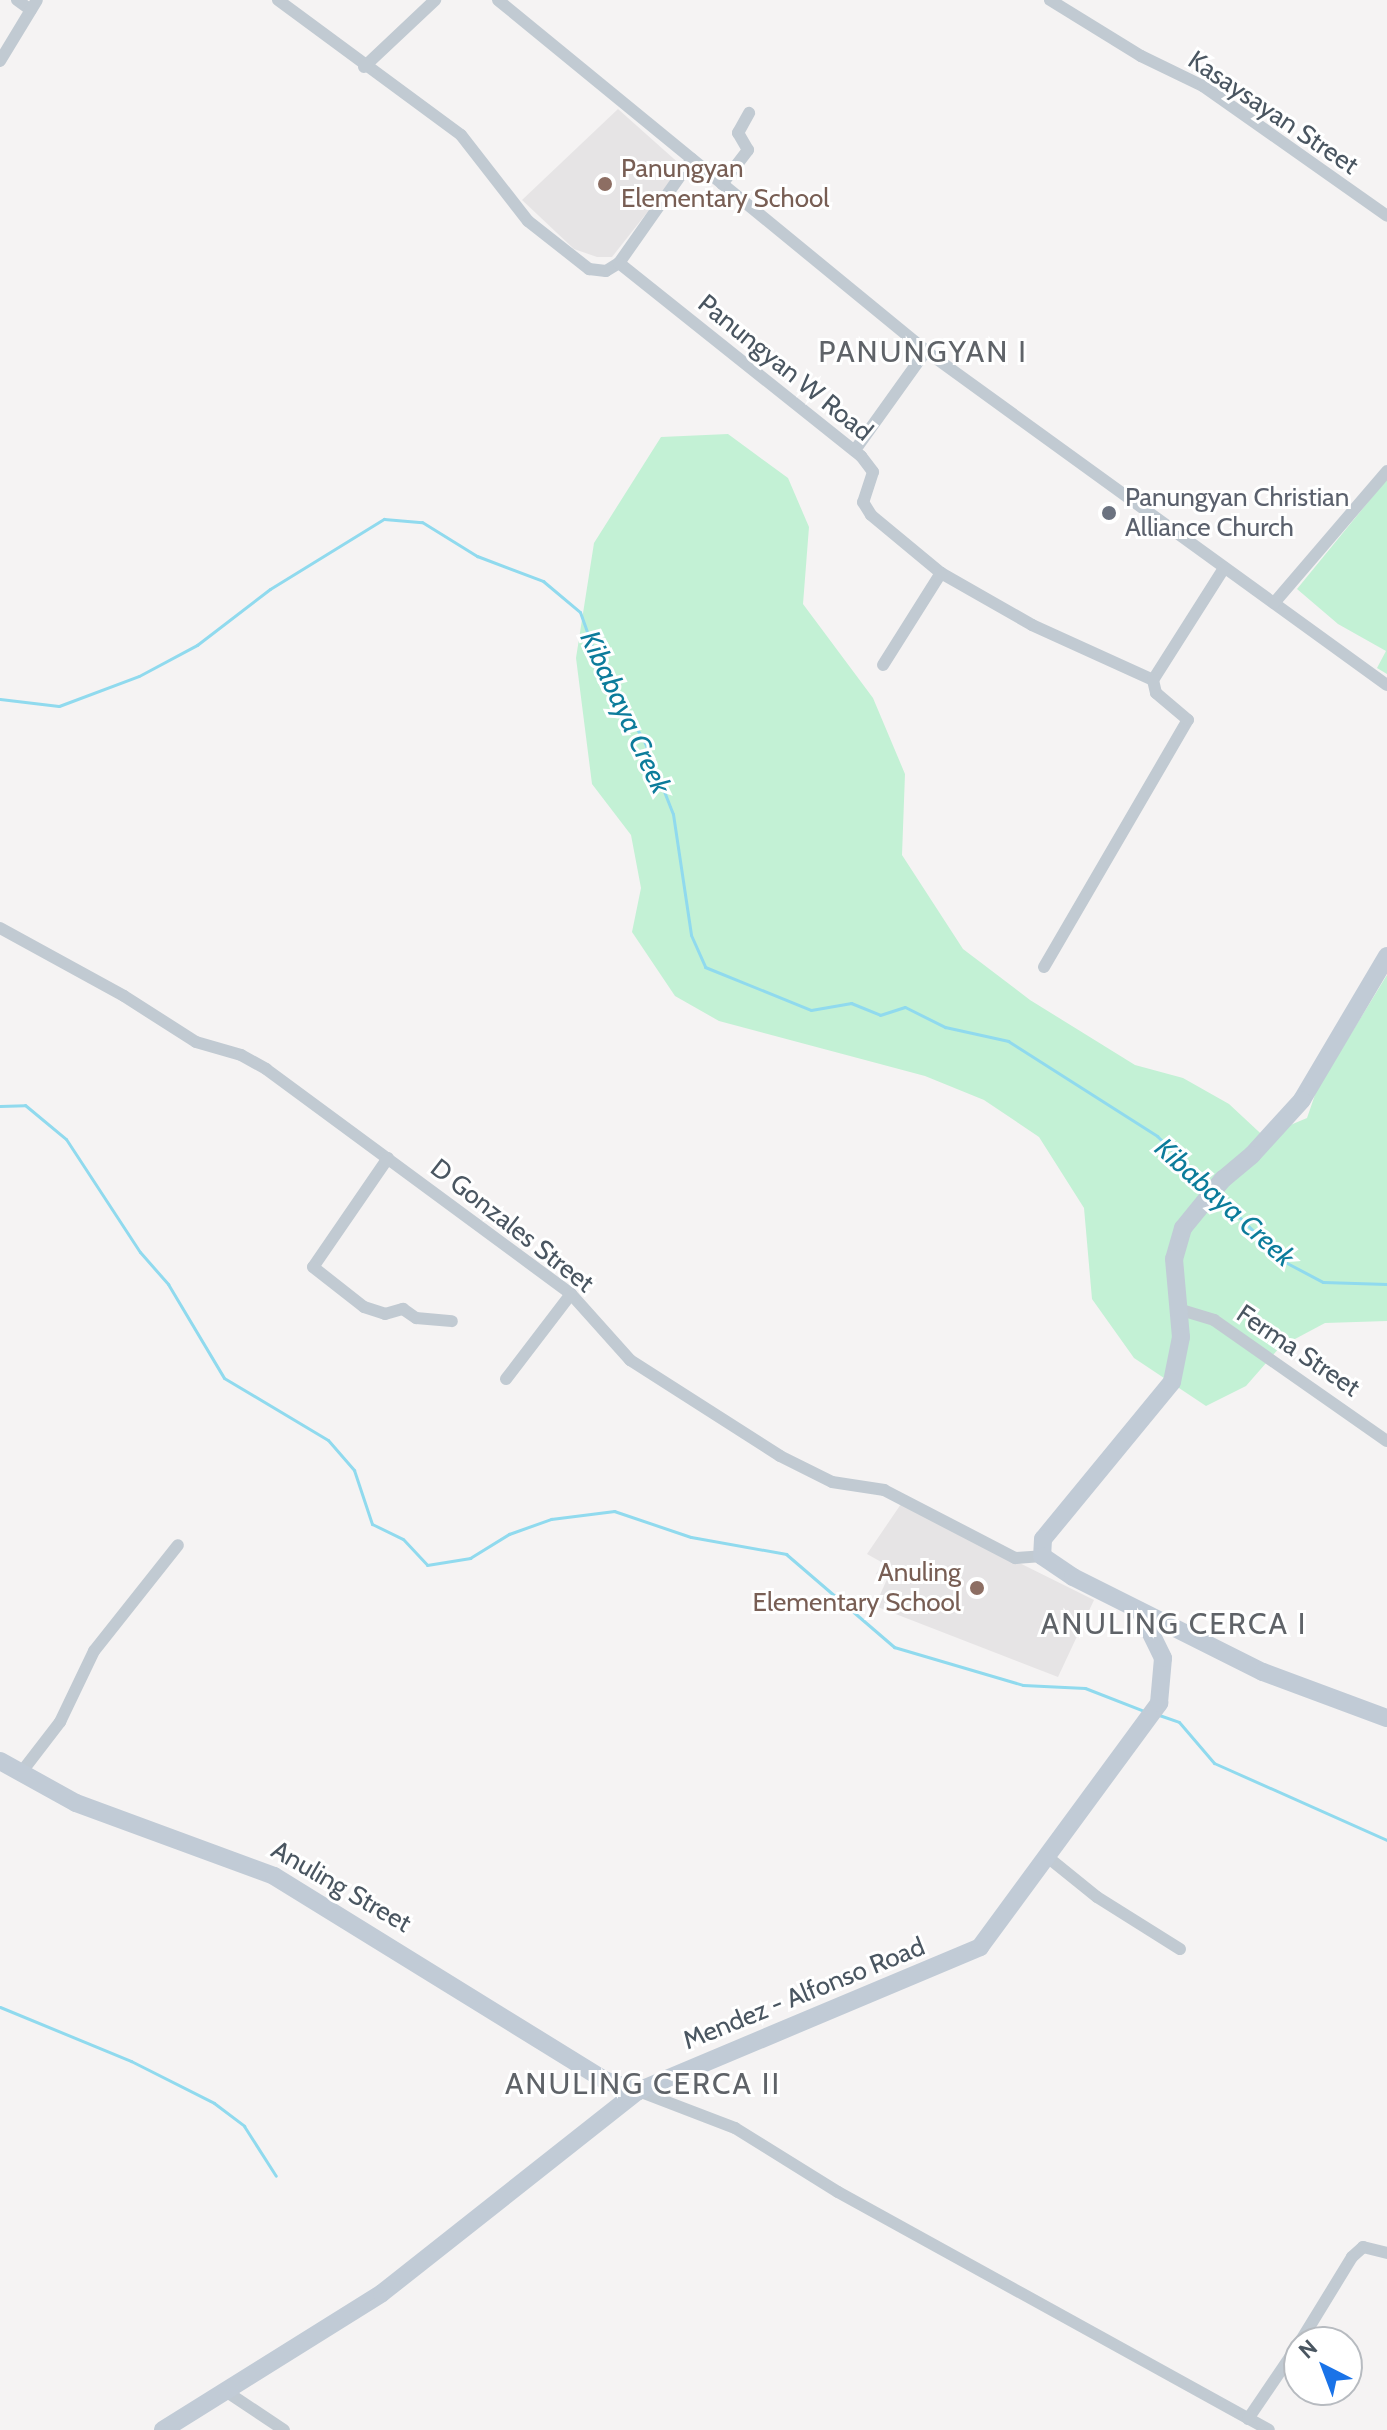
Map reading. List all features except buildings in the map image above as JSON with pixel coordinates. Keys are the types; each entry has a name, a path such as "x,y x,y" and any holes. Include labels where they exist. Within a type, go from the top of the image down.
{"main road":[{"path":"1387,956 1302,1100 1198,1207 1175,1244 1181,1337 1172,1382 1043,1539 1042,1556 1140,1611 1197,1635 1263,1672 1387,1718"},
{"path":"1140,1611 1163,1658 1177,1640 1197,1635"},
{"name":"Mendez - Alfonso Road","path":"163,2430 382,2293 638,2091 964,1956 992,1936 1045,1855 1159,1703 1163,1658"},
{"name":"Anuling Street","path":"0,1761 76,1803 274,1876 604,2080 638,2091"}],"street":[{"path":"0,61 34,5 17,0"},
{"path":"278,0 364,67 461,135 489,166 510,201 542,234 589,269 606,271 619,263 692,159"},
{"path":"364,67 435,0"},
{"path":"498,0 926,351 1387,685"},
{"name":"Kasaysayan Street","path":"1050,0 1141,56 1203,86 1387,216"},
{"path":"722,184 748,150 738,133 749,113"},
{"name":"Panungyan W Road","path":"619,263 855,450 873,472 866,508 941,573 1032,625 1153,680"},
{"path":"855,450 926,351"},
{"path":"1274,603 1387,471"},
{"path":"1044,967 1188,720 1156,693 1153,680 1224,568"},
{"path":"883,665 941,573"},
{"name":"D Gonzales Street","path":"0,928 124,996 196,1042 241,1055 266,1069 571,1294 630,1360 816,1476 884,1490 1015,1558 1042,1556"},
{"path":"388,1158 313,1267 364,1307 385,1314 403,1309 416,1318 452,1321"},
{"path":"506,1379 571,1294"},
{"name":"Ferma Street","path":"1178,1309 1225,1327 1387,1441"},
{"path":"20,1774 60,1722 94,1651 178,1545"},
{"path":"1045,1855 1097,1897 1180,1949"},
{"path":"638,2091 735,2128 838,2192 1269,2430"},
{"path":"1310,2326 1352,2257 1363,2247 1387,2253"},
{"path":"1248,2419 1283,2368"},
{"path":"224,2390 284,2430"}],"shaded area":[{"name":"Panungyan Elementary School","path":"618,109 683,167 612,257 597,257 574,249 522,200"},
{"name":"Anuling Elementary School","path":"901,1504 1094,1600 1058,1677 875,1606 888,1577 876,1574 883,1563 867,1554"}],"green space":[{"path":"728,434 788,478 809,527 803,604 873,698 905,774 902,855 963,949 1030,1000 1135,1065 1183,1078 1229,1104 1272,1144 1288,1126 1307,1118 1317,1089 1387,975 1387,1321 1325,1323 1280,1347 1246,1386 1206,1406 1134,1358 1092,1299 1084,1208 1039,1137 984,1100 925,1076 719,1021 675,996 632,932 641,888 631,835 592,784 576,658 594,543 661,437"},
{"path":"1387,479 1387,674 1377,668 1386,651 1338,624 1297,589"}],"waterway":[{"name":"Kibabaya Creek","path":"0,699 59,706 139,676 197,645 270,589 384,519 422,522 477,556 543,581 580,612 596,657 645,743 673,814 691,935 705,967 811,1010 851,1003 880,1015 905,1007 945,1027 1008,1041 1157,1136 1209,1185"},
{"path":"0,1106 25,1105 66,1139 140,1252 168,1284 224,1378 328,1440 354,1470 372,1524 403,1539 427,1565 470,1558 509,1534 551,1519 614,1511 691,1537 786,1554 894,1647 1023,1685 1085,1688 1144,1711"},
{"name":"Kibabaya Creek","path":"1219,1197 1285,1262 1323,1282 1387,1284"},
{"path":"1159,1715 1179,1722 1214,1763 1387,1840"},
{"path":"0,2007 131,2061 214,2103 244,2126 276,2176"}],"place":[{"name":"Panungyan Elementary School","path":"605,184"},
{"name":"Panungyan Christian Alliance Church","path":"1109,513"},
{"name":"Anuling Elementary School","path":"977,1588"}],"district":[{"name":"PANUNGYAN I","path":"923,352"},
{"name":"ANULING CERCA I","path":"1174,1624"},
{"name":"ANULING CERCA II","path":"643,2084"}]}
